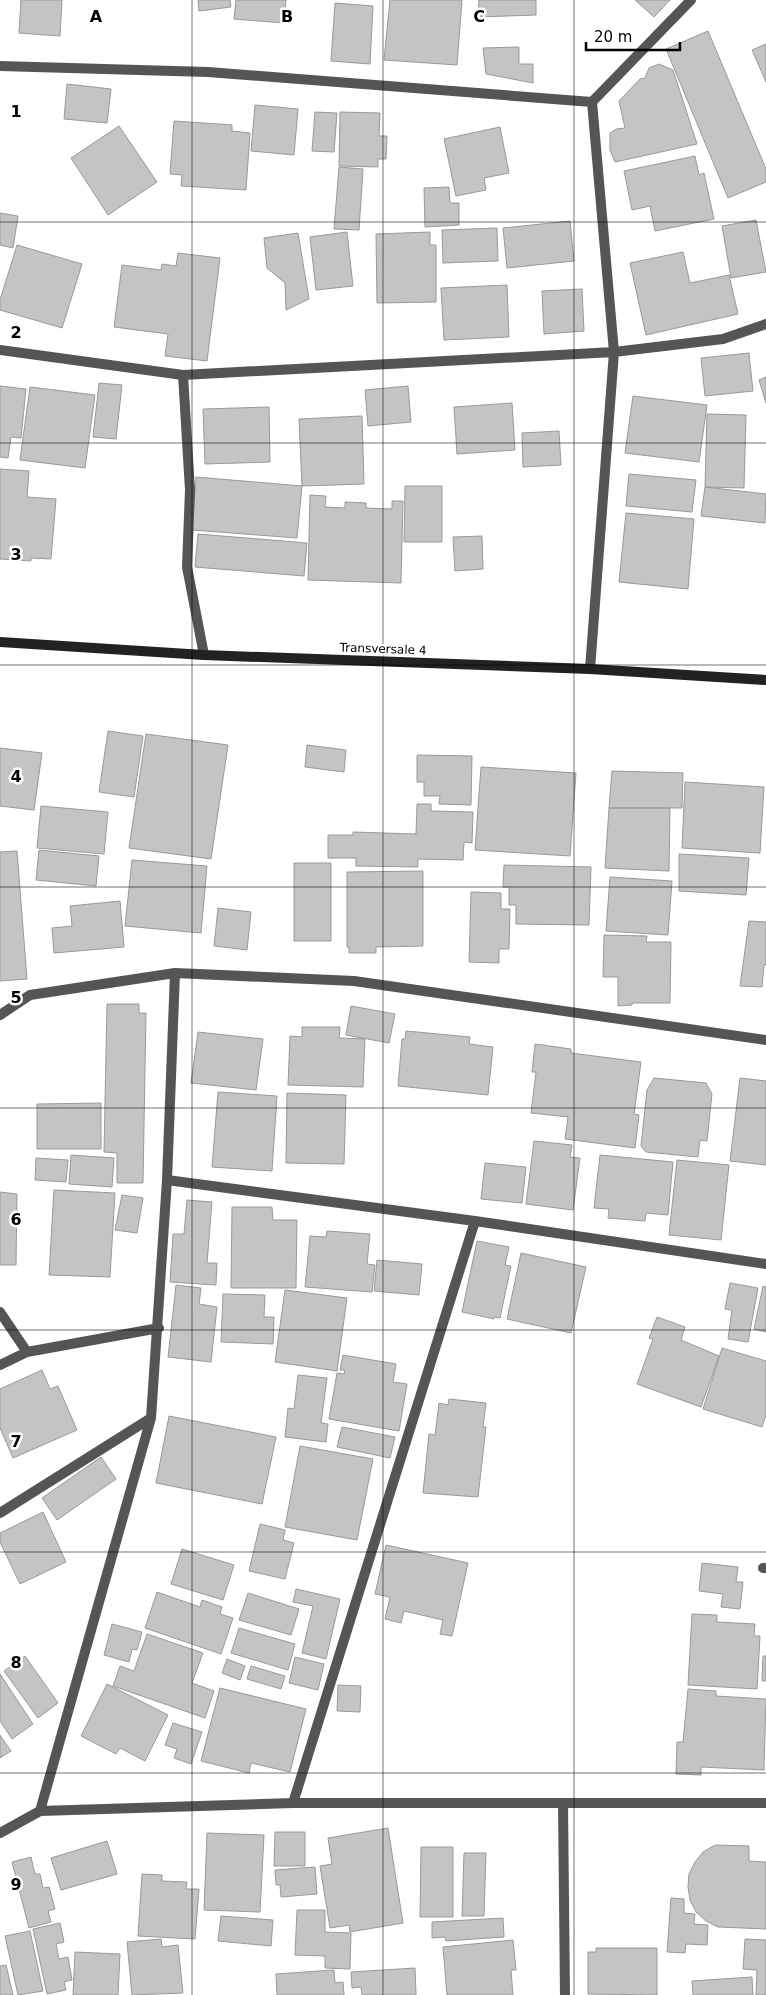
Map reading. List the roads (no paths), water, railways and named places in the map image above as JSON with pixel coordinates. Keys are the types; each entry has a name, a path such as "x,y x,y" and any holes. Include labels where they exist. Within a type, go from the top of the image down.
{"main road":[{"name":"Transversale 4","path":"0,642 204,655 590,669 766,680"}],"street":[{"path":"590,669 614,352 592,102 691,0"},
{"path":"0,66 208,72 592,102"},
{"path":"0,350 184,375 614,352 723,339 766,324"},
{"path":"184,375 190,490 186,567 204,655"},
{"path":"0,1015 30,995 175,973 354,981 766,1040"},
{"path":"40,1811 151,1418 159,1328 167,1180 175,973"},
{"path":"167,1180 766,1264"},
{"path":"293,1803 475,1222"},
{"path":"0,1312 27,1352"},
{"path":"0,1365 27,1352 159,1328"},
{"path":"0,1512 151,1418"},
{"path":"0,1833 40,1811 293,1803 766,1803"},
{"path":"563,1803 565,1995"}]}
